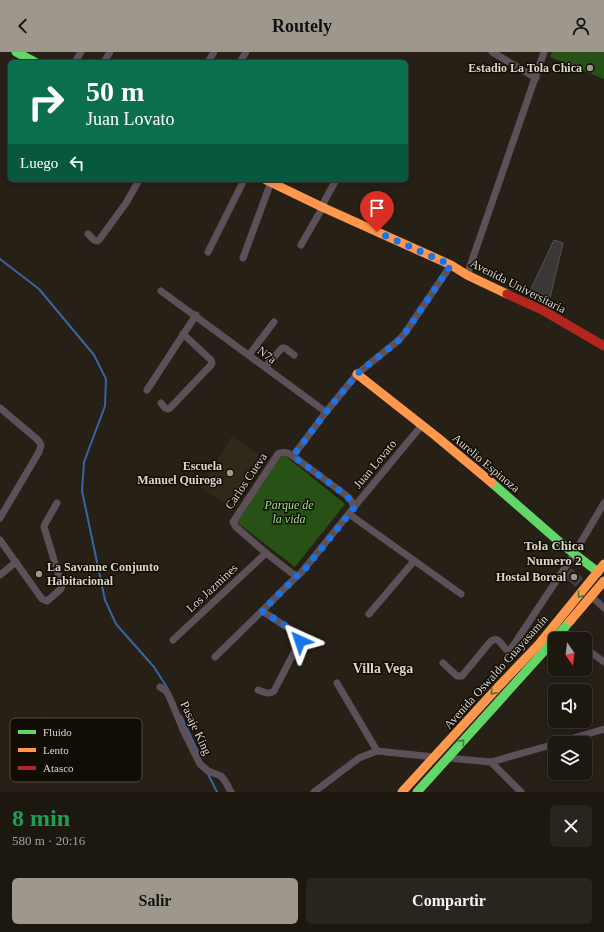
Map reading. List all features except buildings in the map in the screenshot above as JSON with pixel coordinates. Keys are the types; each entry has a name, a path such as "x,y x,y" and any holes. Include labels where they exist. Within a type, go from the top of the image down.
{"street":[{"path":"16,52 31,60"},
{"path":"492,52 536,78"},
{"path":"467,275 544,52"},
{"path":"88,234 94,240 99,240 126,203 137,182"},
{"path":"208,252 243,182"},
{"path":"243,258 269,182"},
{"name":"Avenida Universitaria","path":"271,182 322,207 451,265 467,275 544,311 604,346"},
{"path":"301,245 335,182"},
{"path":"354,508 352,502 347,496 293,456 357,374 399,340 405,333 451,265"},
{"name":"N7a","path":"161,290 326,412"},
{"path":"147,390 196,315"},
{"path":"249,355 274,322"},
{"path":"161,403 165,408 168,409 171,407 211,366 212,363 211,360 184,334"},
{"path":"265,367 282,348 285,348 294,355"},
{"name":"Aurelio Espinoza","path":"357,374 463,458 574,554 598,572"},
{"path":"0,408 38,440 41,445 39,452 0,518"},
{"name":"Juan Lovato","path":"215,657 297,576 301,574 422,425"},
{"name":"Carlos Cueva","path":"266,553 236,527 233,522 278,454 285,452 293,456"},
{"path":"443,663 457,676 462,676 493,640 498,640 507,650 511,649 574,554 604,502"},
{"path":"0,540 42,599 47,601 61,589 62,586 44,527 57,503"},
{"path":"349,514 460,594"},
{"path":"266,553 297,576"},
{"name":"Los Jazmines","path":"173,640 266,553"},
{"path":"369,614 414,560"},
{"path":"0,575 16,562"},
{"name":"Avenida Oswaldo Guayasamín","path":"402,792 539,644 604,564"},
{"name":"Avenida Oswaldo Guayasamín","path":"417,792 546,649 604,580"},
{"path":"591,596 604,608"},
{"path":"258,690 272,693 301,637 299,634 262,611"},
{"path":"563,629 566,632"},
{"path":"592,653 604,662"},
{"path":"337,683 377,751"},
{"name":"Pasaje King","path":"160,687 166,691 169,696 184,732 200,764 208,770 221,776 232,792"},
{"path":"580,736 604,729"},
{"path":"448,758 491,762 548,745"},
{"path":"314,792 359,758 377,751 434,757"},
{"path":"491,762 521,792"}],"shaded area":[{"name":"Escuela Manuel Quiroga","path":"232,436 262,458 228,506 200,487"}],"green space":[{"name":"Estadio La Tola Chica","path":"552,52 604,52 604,79 550,57"},
{"name":"Parque de la vida","path":"282,453 345,504 295,567 235,521"}],"waterway":[{"path":"0,259 39,289 94,355 106,379 105,406 84,462 82,491 105,600 116,624 154,667 168,689"},
{"path":"181,716 198,752"},
{"path":"207,772 217,792"}],"traffic: fast":[{"path":"16,52 31,60"},
{"path":"492,483 563,545 598,572"},
{"path":"417,792 570,621"}],"traffic: slow":[{"path":"270,182 451,265 467,275 507,294"},
{"path":"357,374 437,437 492,483"},
{"path":"402,792 539,644 604,564"},
{"path":"570,621 604,581"}],"traffic: jam":[{"path":"507,294 544,311 604,346"}],"place":[{"name":"Estadio La Tola Chica","path":"590,68"},
{"name":"Escuela Manuel Quiroga","path":"230,473"},
{"name":"La Savanne Conjunto Habitacional","path":"39,574"},
{"name":"Hostal Boreal","path":"574,577"}],"district":[{"name":"Tola Chica Numero 2","path":"554,552"},
{"name":"Villa Vega","path":"383,668"}],"route":[{"path":"300,641 301,637 299,634 262,611 297,576 301,574 354,508 352,502 347,496 293,456 357,374 399,340 405,333 451,265 377,232"}]}
